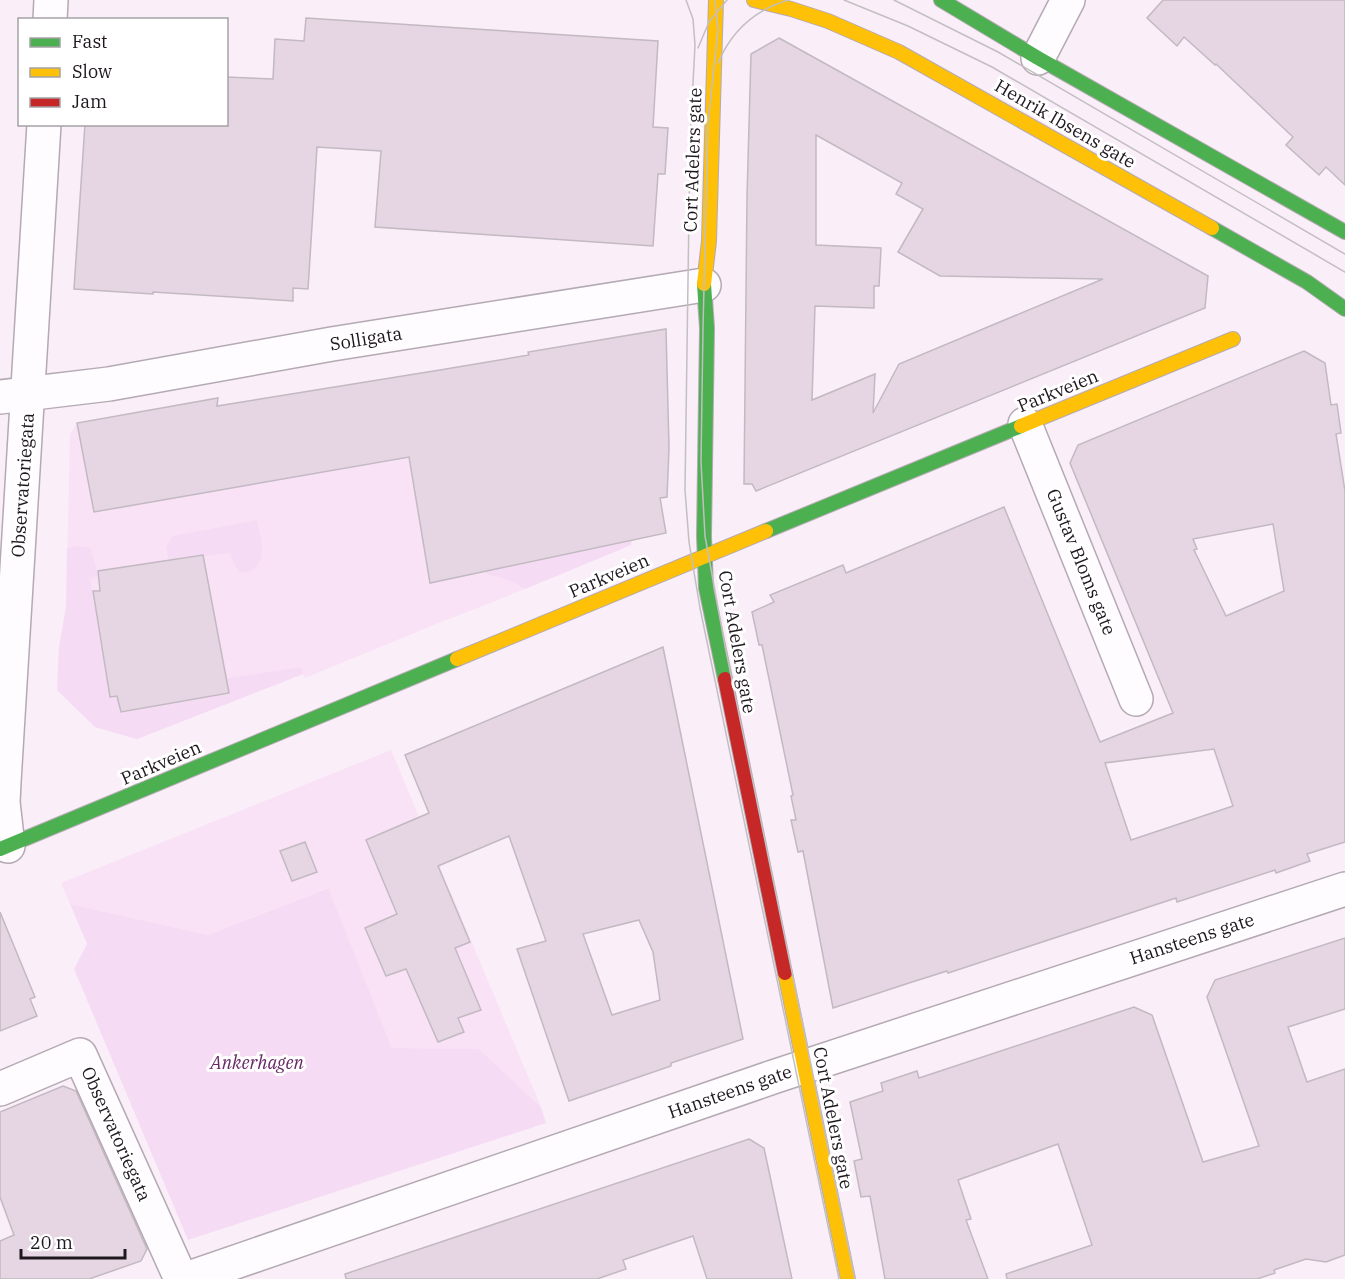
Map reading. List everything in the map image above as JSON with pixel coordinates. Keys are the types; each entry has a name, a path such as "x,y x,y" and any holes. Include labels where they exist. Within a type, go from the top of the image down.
{"street":[{"path":"50,18 51,0"},
{"name":"Cort Adelers gate","path":"716,0 709,241 704,285 707,328 705,556 708,599 848,1279"},
{"name":"Henrik Ibsens gate","path":"754,0 813,16 866,35 960,85 1307,282 1345,309"},
{"path":"941,0 1038,58 1345,232"},
{"path":"1038,58 1068,0"},
{"name":"Observatoriegata","path":"4,848 3,802 14,396 44,126"},
{"name":"Solligata","path":"14,396 98,386 332,344 704,285"},
{"name":"Parkveien","path":"4,848 1233,339"},
{"name":"Gustav Bloms gate","path":"1025,424 1136,699"},
{"name":"Hansteens gate","path":"186,1279 804,1066 1345,889"},
{"name":"Observatoriegata","path":"0,1089 80,1055 182,1279"}],"shaded area":[{"path":"529,355 544,422 669,448 667,497 660,498 666,533 632,539 631,545 305,678 303,674 137,739 95,727 57,690 59,647 66,607 70,434 77,423 218,398 218,406"},
{"path":"391,750 541,1107 479,1049 392,1048 327,888 208,935 70,904 61,883"}],"green space":[{"path":"257,520 262,554 257,566 250,571 238,571 229,553 169,561 166,547 172,536"},
{"path":"632,539 631,545 525,589 486,573 487,571"},
{"path":"76,546 91,548 98,576 90,579 110,697 301,667 303,674 137,739 95,727 57,690 59,647 66,607 67,548"},
{"name":"Ankerhagen","path":"328,888 392,1048 479,1049 541,1107 546,1123 188,1240 74,969 87,944 70,904 208,935"}],"building":[{"path":"1163,0 1345,0 1345,185 1326,167 1319,175 1286,145 1293,137 1184,37 1177,46 1147,18"},
{"path":"306,18 658,41 653,127 668,128 665,174 658,174 653,246 375,227 381,151 317,147 308,289 293,288 293,301 74,289 85,126 228,126 228,77 273,79 275,39 304,41"},
{"path":"779,38 1208,276 1205,308 756,491 752,484 744,484 751,54","holes":["816,135 902,183 896,194 923,209 898,252 940,276 1103,279 899,364 873,413 875,374 812,400 815,306 874,308 874,286 879,286 881,248 816,245"]},
{"path":"666,329 669,448 667,497 660,498 666,533 430,583 409,457 94,512 77,423 218,398 217,406 529,355 528,352"},
{"path":"1304,351 1325,363 1331,405 1337,404 1341,433 1336,434 1345,491 1345,842 1307,854 1310,861 1276,873 1275,870 1177,902 1176,898 833,1008 803,851 798,852 791,820 796,820 791,796 793,795 762,645 759,645 752,612 774,602 770,595 843,565 846,573 1004,507 1100,742 1173,713 1070,463 1078,445","holes":["1273,524 1284,591 1226,616 1194,550 1197,549 1193,539","1214,749 1233,806 1131,840 1105,763"]},
{"path":"203,555 229,693 121,712 117,696 110,697 93,591 100,591 98,571"},
{"path":"663,647 743,1039 569,1101 517,949 546,941 509,836 438,866 470,942 455,948 481,1010 458,1018 464,1032 438,1042 406,969 386,976 365,928 397,914 366,840 429,813 405,755","holes":["639,920 653,952 660,1000 612,1015 583,934"]},
{"path":"305,842 317,872 292,881 280,851"},
{"path":"0,912 35,997 30,999 37,1016 0,1031"},
{"path":"1345,938 1345,1009 1288,1027 1307,1082 1345,1069 1345,1255 1326,1262 1306,1259 1274,1270 1275,1273 1257,1279 1007,1279 1006,1274 1092,1245 1058,1144 958,1180 971,1219 966,1220 988,1279 885,1279 870,1196 861,1197 854,1161 862,1159 850,1102 883,1091 881,1083 917,1071 919,1078 1134,1007 1152,1015 1203,1162 1259,1146 1207,997 1215,980"},
{"path":"63,1086 76,1091 147,1249 141,1261 89,1279 0,1279 0,1241 14,1235 0,1197 0,1112"},
{"path":"749,1139 764,1148 792,1279 707,1279 693,1236 623,1260 626,1269 597,1279 346,1279 345,1274"}],"tram line":[{"path":"686,0 693,19 695,45 690,141 685,490 689,542 700,608 839,1279"},
{"path":"715,0 718,30 708,123 703,328 701,462 705,536 725,646 855,1279"},
{"path":"698,48 709,22 727,0"},
{"path":"718,63 737,32 755,16 788,0"},
{"path":"844,0 908,26 992,67 1345,272"},
{"path":"894,0 998,52 1345,254"}],"traffic: fast":[{"path":"941,0 1038,58 1345,232"},
{"path":"1212,228 1307,282 1345,309"},
{"path":"704,284 707,328 704,536 706,588 725,679"},
{"path":"766,531 1021,426"},
{"path":"0,849 457,659"}],"traffic: slow":[{"path":"704,284 709,241 716,0"},
{"path":"754,0 828,21 899,52 1212,228"},
{"path":"1021,426 1233,339"},
{"path":"457,659 766,531"},
{"path":"785,973 848,1279"}],"traffic: jam":[{"path":"725,679 785,973"}]}
